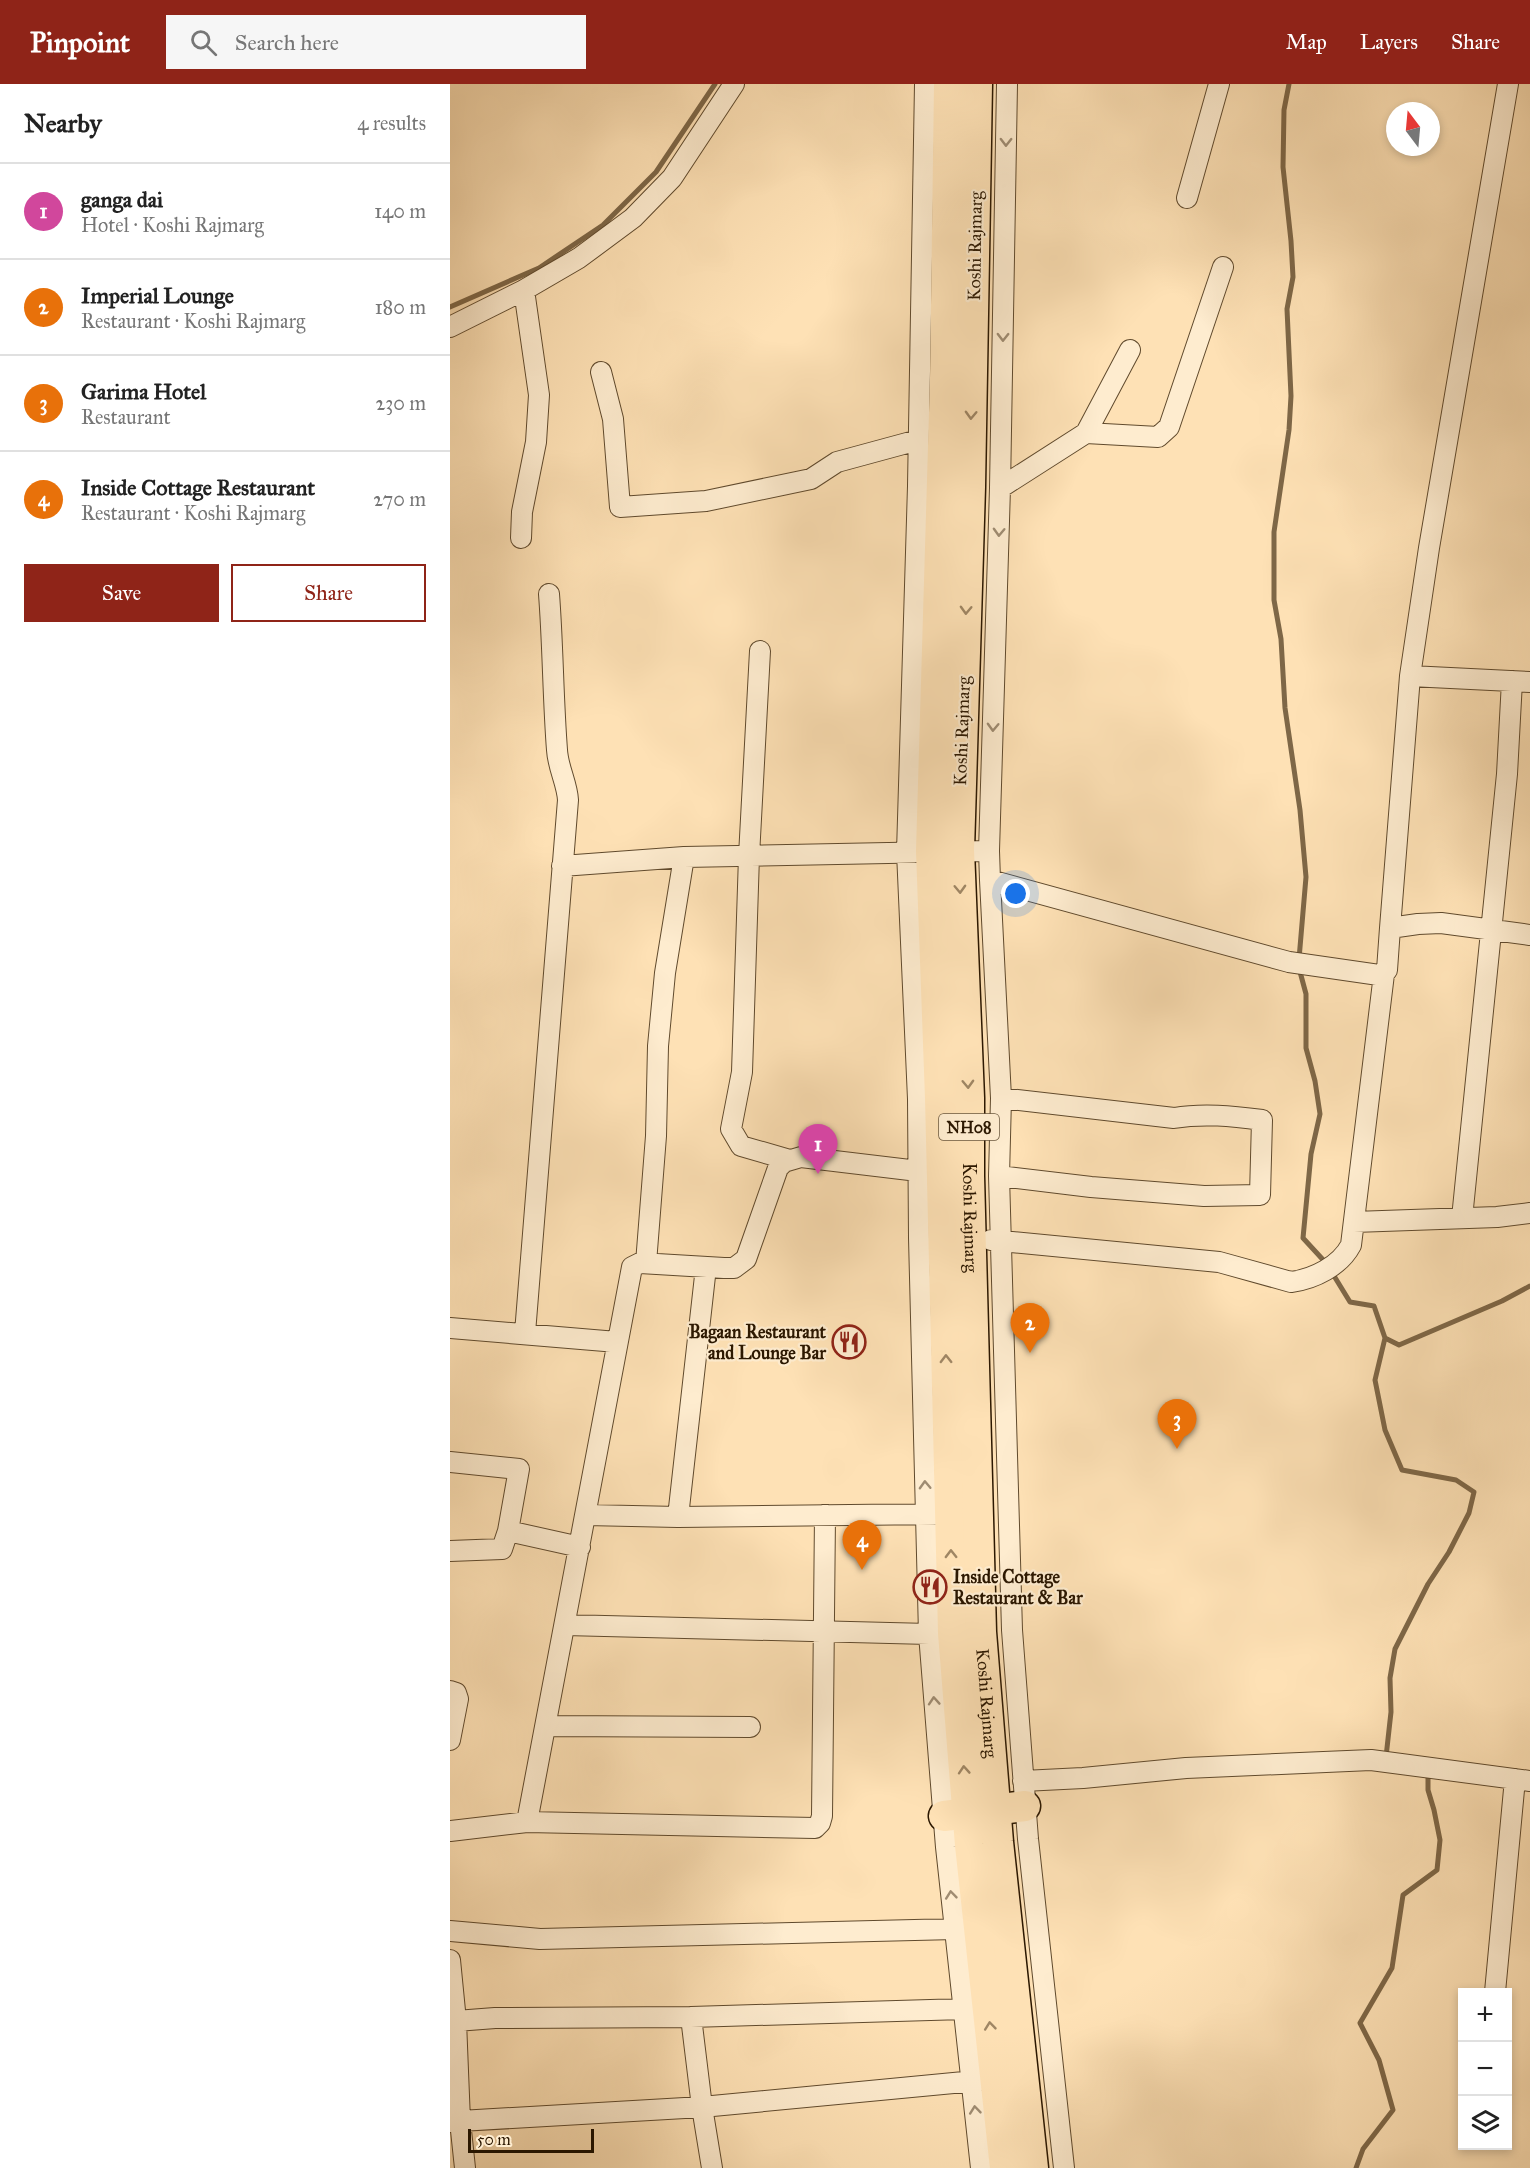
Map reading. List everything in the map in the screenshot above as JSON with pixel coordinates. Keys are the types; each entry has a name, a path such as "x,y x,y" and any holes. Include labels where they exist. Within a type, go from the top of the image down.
{"main road":[{"name":"Koshi Rajmarg","path":"949,84 945,367 932,851 969,1098 944,1238 938,1514 953,1633 1005,2168"},
{"name":"Koshi Rajmarg","path":"932,851 970,487 977,84"},
{"name":"Koshi Rajmarg","path":"944,1238 981,1632 969,1813"},
{"path":"969,1813 1024,1793"},
{"name":"Koshi Rajmarg","path":"997,2078 1033,2168"}],"street":[{"path":"450,327 524,290 579,258 633,218 672,178 734,84"},
{"path":"925,84 918,440 932,851 918,1099 918,1171 944,1238 1001,1240 1219,1263 1292,1282 1303,1281 1330,1267 1351,1245 1384,974 1387,970 1410,676 1429,548 1508,84"},
{"path":"1007,84 1000,488 989,850 1000,1098 999,1176 1011,1630 1024,1793 1064,2168"},
{"path":"1187,198 1219,84"},
{"path":"1086,433 1158,437 1169,427 1223,267"},
{"path":"521,538 522,512 536,441 539,395 524,290"},
{"path":"1000,488 1086,433 1130,350"},
{"path":"601,372 613,419 620,507 706,501 811,479 837,462 918,440"},
{"path":"525,1333 568,800 557,753 554,652 549,594"},
{"path":"760,651 749,856 742,1072 731,1129 741,1146 790,1160"},
{"path":"1410,676 1521,681 1507,774 1462,1218"},
{"path":"562,866 684,857 989,850"},
{"path":"646,1263 656,1136 658,1046 665,973 684,857"},
{"path":"990,880 1289,962 1384,974"},
{"path":"1390,928 1441,923 1530,935"},
{"path":"999,1176 1091,1187 1204,1196 1260,1195 1262,1120 1235,1116 1193,1115 1174,1118 1000,1098"},
{"path":"527,1822 630,1271 636,1264 646,1263 734,1268 746,1259 778,1168 790,1160 801,1157 918,1171"},
{"path":"1354,1222 1530,1213"},
{"path":"678,1517 706,1267"},
{"path":"450,1328 617,1342"},
{"path":"450,1462 519,1470 508,1531 502,1549 450,1551"},
{"path":"586,1515 678,1517 938,1514 929,1634 969,1813 955,1929 964,2009 997,2078 981,2168"},
{"path":"450,1831 527,1822 816,1828 822,1816 825,1515"},
{"path":"508,1531 580,1547"},
{"path":"565,1625 929,1634"},
{"path":"450,1691 456,1693 458,1699 450,1740"},
{"path":"546,1726 750,1727"},
{"path":"1024,1793 1083,1778 1186,1768 1384,1761 1522,1780 1496,1988"},
{"path":"450,1931 540,1939 955,1929"},
{"path":"450,1960 454,2018 455,2122 465,2168"},
{"path":"454,2018 692,2017 964,2009"},
{"path":"692,2017 702,2107 712,2168"},
{"path":"455,2122 702,2107 997,2078"}],"waterway":[{"path":"450,307 539,268 603,225 656,172 715,84"},
{"path":"1289,84 1284,110 1283,167 1293,277 1287,309 1291,396 1289,430 1274,532 1274,600 1281,639 1285,708 1300,810 1306,877 1299,959"},
{"path":"1299,968 1306,994 1306,1048 1315,1081 1320,1114 1311,1154 1303,1238 1326,1263"},
{"path":"1331,1271 1350,1302 1374,1306 1385,1338 1375,1380 1385,1430 1402,1470 1456,1480 1474,1492 1469,1513 1449,1552 1428,1584 1395,1649 1390,1678 1391,1712 1386,1757"},
{"path":"1385,1338 1399,1345 1502,1301 1530,1286"},
{"path":"1356,2168 1363,2149 1393,2110 1379,2060 1360,2023 1392,1968 1403,1895 1437,1870 1440,1840 1428,1790 1428,1772"}],"place":[{"name":"ganga dai","path":"818,1174"},
{"name":"Bagaan Restaurant and Lounge Bar","path":"849,1342"},
{"name":"Imperial Lounge","path":"1030,1353"},
{"name":"Garima Hotel","path":"1177,1449"},
{"name":"Inside Cottage Restaurant","path":"862,1570"},
{"name":"Inside Cottage Restaurant & Bar","path":"930,1587"}]}
